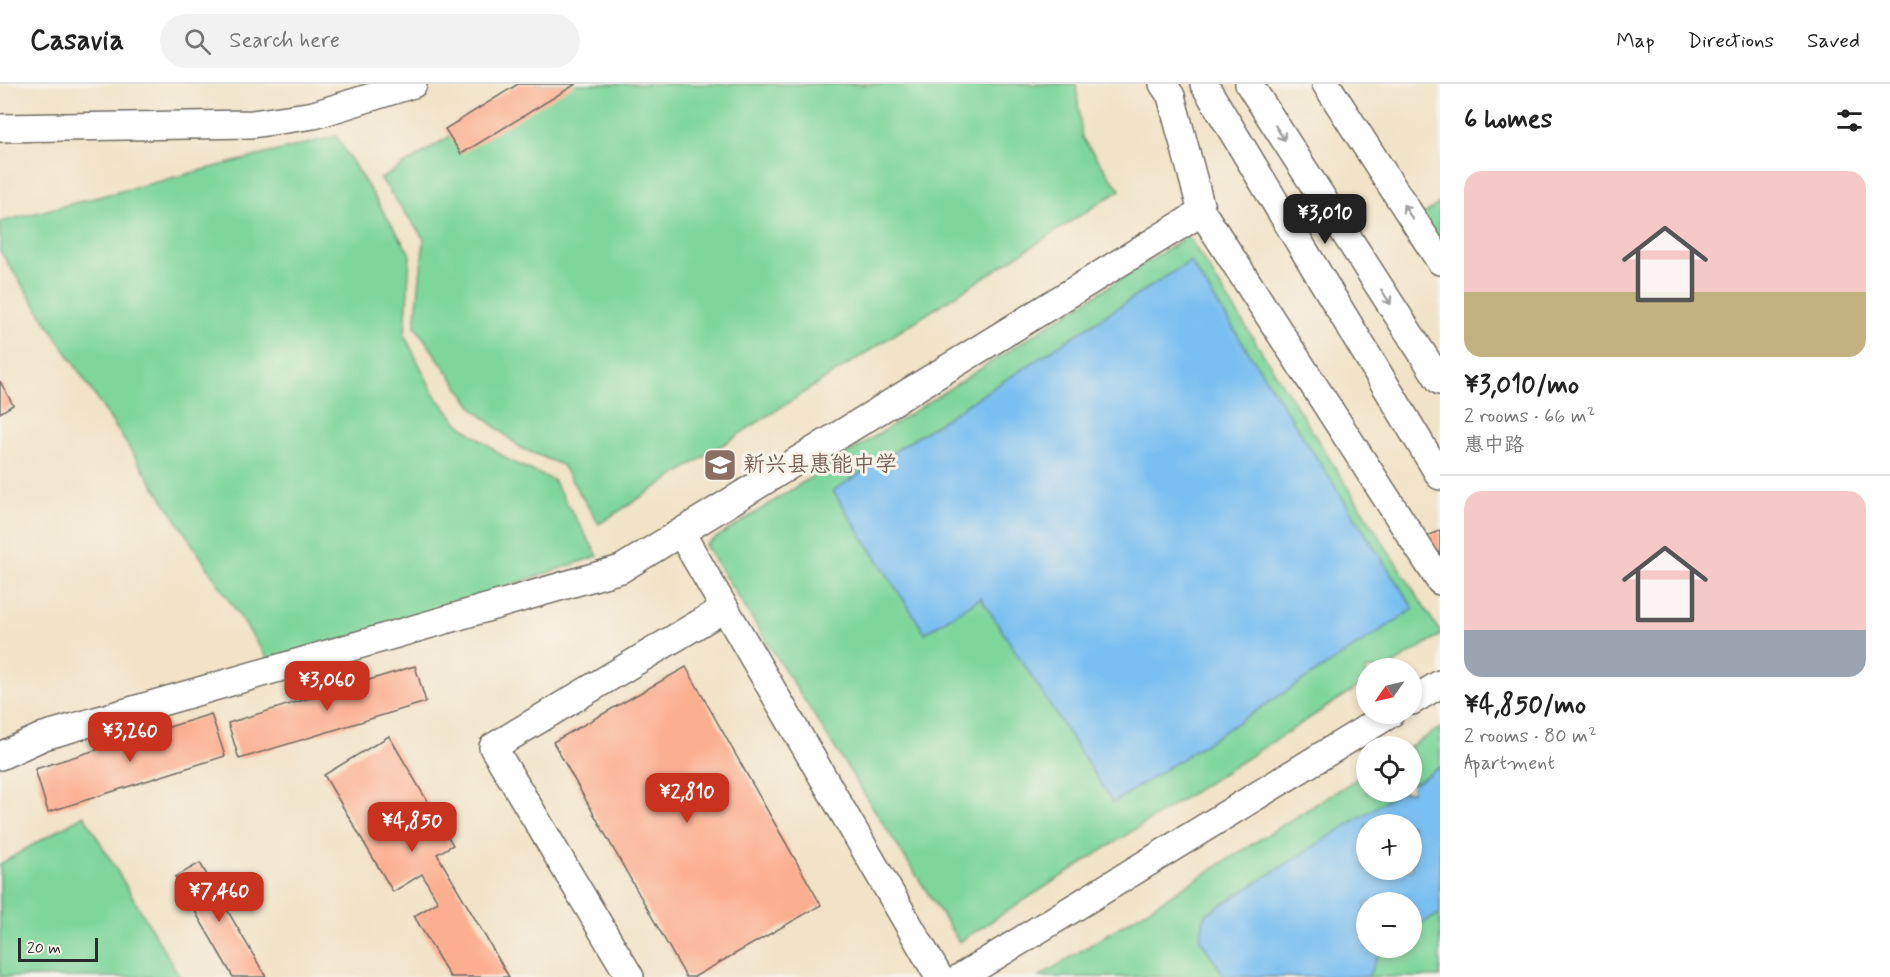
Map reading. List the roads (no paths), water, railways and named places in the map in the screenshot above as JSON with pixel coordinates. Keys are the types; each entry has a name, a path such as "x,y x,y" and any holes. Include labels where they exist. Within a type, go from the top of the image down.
{"street":[{"path":"0,128 252,124 314,115 413,84"},
{"path":"1163,84 1171,96 1202,212 1440,581"},
{"path":"1204,84 1440,476"},
{"path":"1249,84 1440,381"},
{"path":"1326,84 1440,261"},
{"path":"0,756 44,736 621,570 1202,212"},
{"path":"681,533 939,977"},
{"path":"630,977 493,747 725,608"},
{"path":"1422,695 1440,684"},
{"path":"961,977 1374,724"}],"water":[{"path":"1190,261 1414,609 1113,803 981,598 925,633 833,491"},
{"path":"1440,767 1440,914 1422,923 1422,892 1356,892 1356,958 1377,958 1368,977 1225,977 1200,939 1205,915 1356,820 1356,880 1422,880 1422,814 1365,814 1384,802 1422,802 1422,779"}],"place":[{"name":"新兴县惠能中学","path":"720,465"}]}
